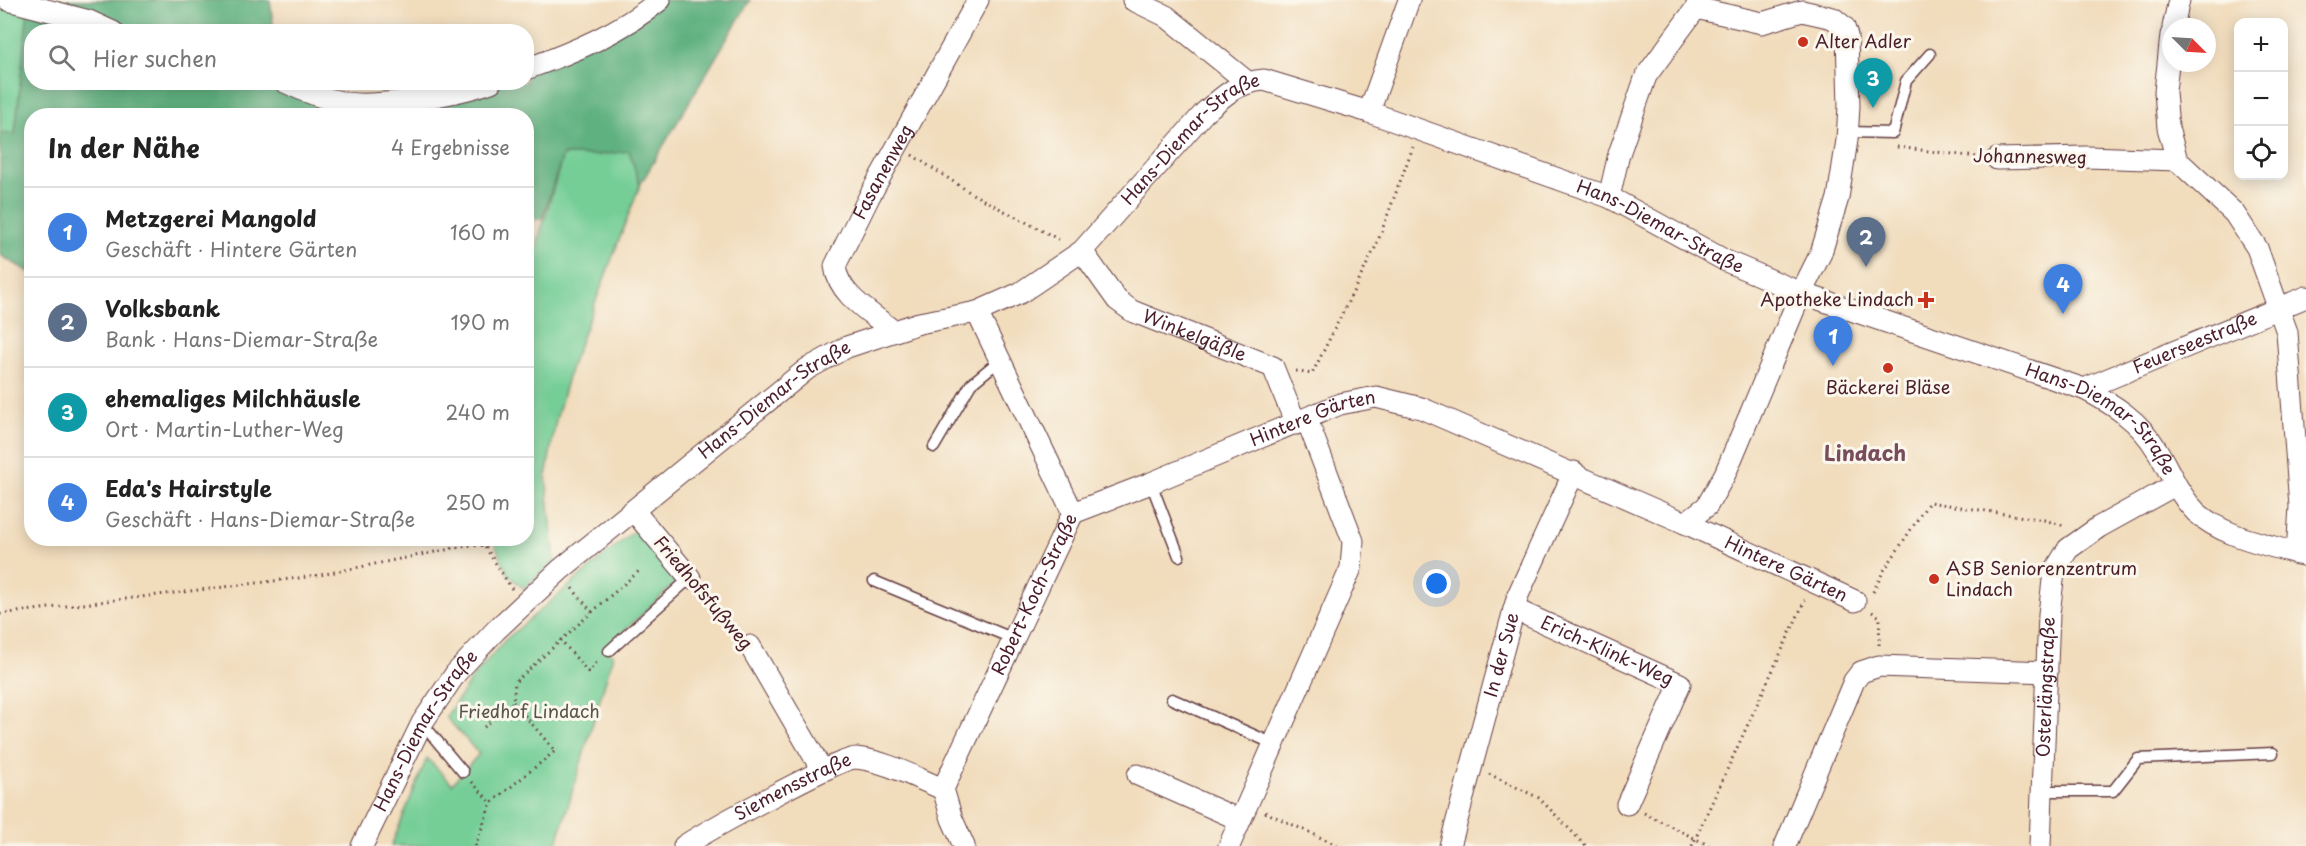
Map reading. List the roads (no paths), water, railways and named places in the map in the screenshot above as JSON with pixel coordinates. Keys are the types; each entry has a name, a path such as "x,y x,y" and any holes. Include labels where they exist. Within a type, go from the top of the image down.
{"street":[{"path":"8,0 95,24"},
{"path":"534,66 601,39 641,15 660,0"},
{"name":"Fasanenweg","path":"893,331 845,291 837,277 836,266 898,146 978,0"},
{"path":"1133,0 1167,8 1246,81"},
{"path":"1369,112 1408,0"},
{"path":"2175,18 2179,0"},
{"path":"1610,197 1619,154 1646,76 1698,4 1762,23 1803,5 1833,18 1844,27 1847,36 1850,106 1838,198 1821,253 1800,293 1725,474 1707,506 1685,523"},
{"path":"2167,72 2165,92 2168,128 2177,160 2234,213 2257,248 2287,332 2302,555"},
{"name":"Hans-Diemar-Straße","path":"362,846 422,723 456,673 560,570 807,369 847,347 893,331 977,312 1020,293 1082,251 1204,113 1224,94 1246,81 1272,82 1369,112 1610,197 1726,261 1800,293 2084,389 2114,404 2135,423 2156,449 2175,485 2195,511 2222,528 2302,555"},
{"path":"302,90 348,103 407,100 454,90"},
{"name":"Johannesweg","path":"1997,159 2087,157 2177,160"},
{"name":"Winkelgäßle","path":"1082,251 1117,300 1132,311 1273,367 1301,422"},
{"name":"Feuerseestraße","path":"2084,389 2306,297"},
{"name":"Robert-Koch-Straße","path":"943,789 1073,513 977,312"},
{"name":"Hintere Gärten","path":"1073,513 1301,422 1340,404 1358,399 1388,398 1421,408 1574,472 1861,604"},
{"path":"1229,846 1351,568 1353,541 1301,422"},
{"name":"In der Sue","path":"1450,846 1518,595 1574,472"},
{"name":"Osterlängstraße","path":"2040,846 2049,614 2054,572 2068,549 2099,527 2175,485"},
{"name":"Friedhofsfußweg","path":"634,511 690,578"},
{"name":"Erich-Klink-Weg","path":"1514,609 1680,684 1627,804"},
{"name":"Friedhofsfußweg","path":"750,646 822,770"},
{"path":"1785,846 1854,681 1861,672 1879,666 2048,672"},
{"name":"Siemensstraße","path":"684,846 822,770 854,758 877,763 943,789"},
{"path":"1138,775 1244,812"},
{"path":"943,789 964,846"}],"lane":[{"path":"1847,132 1893,134 1906,81 1930,54"},
{"path":"934,447 971,384 1000,360"},
{"path":"1151,483 1179,556"},
{"path":"609,651 690,578"},
{"path":"874,581 1014,639"},
{"path":"1172,699 1274,744"},
{"path":"422,723 463,772"},
{"path":"2043,791 2113,791 2138,759 2273,753"}],"place":[{"name":"Alter Adler","path":"1803,42"},
{"name":"ehemaliges Milchhäusle","path":"1873,108"},
{"name":"Volksbank","path":"1866,267"},
{"name":"Apotheke Lindach","path":"1926,300"},
{"name":"Eda's Hairstyle","path":"2063,314"},
{"name":"Metzgerei Mangold","path":"1833,366"},
{"name":"Bäckerei Bläse","path":"1888,368"},
{"name":"ASB Seniorenzentrum Lindach","path":"1934,579"}],"district":[{"name":"Lindach","path":"1865,454"}],"park label":[{"name":"Friedhof Lindach","path":"529,712"}]}
